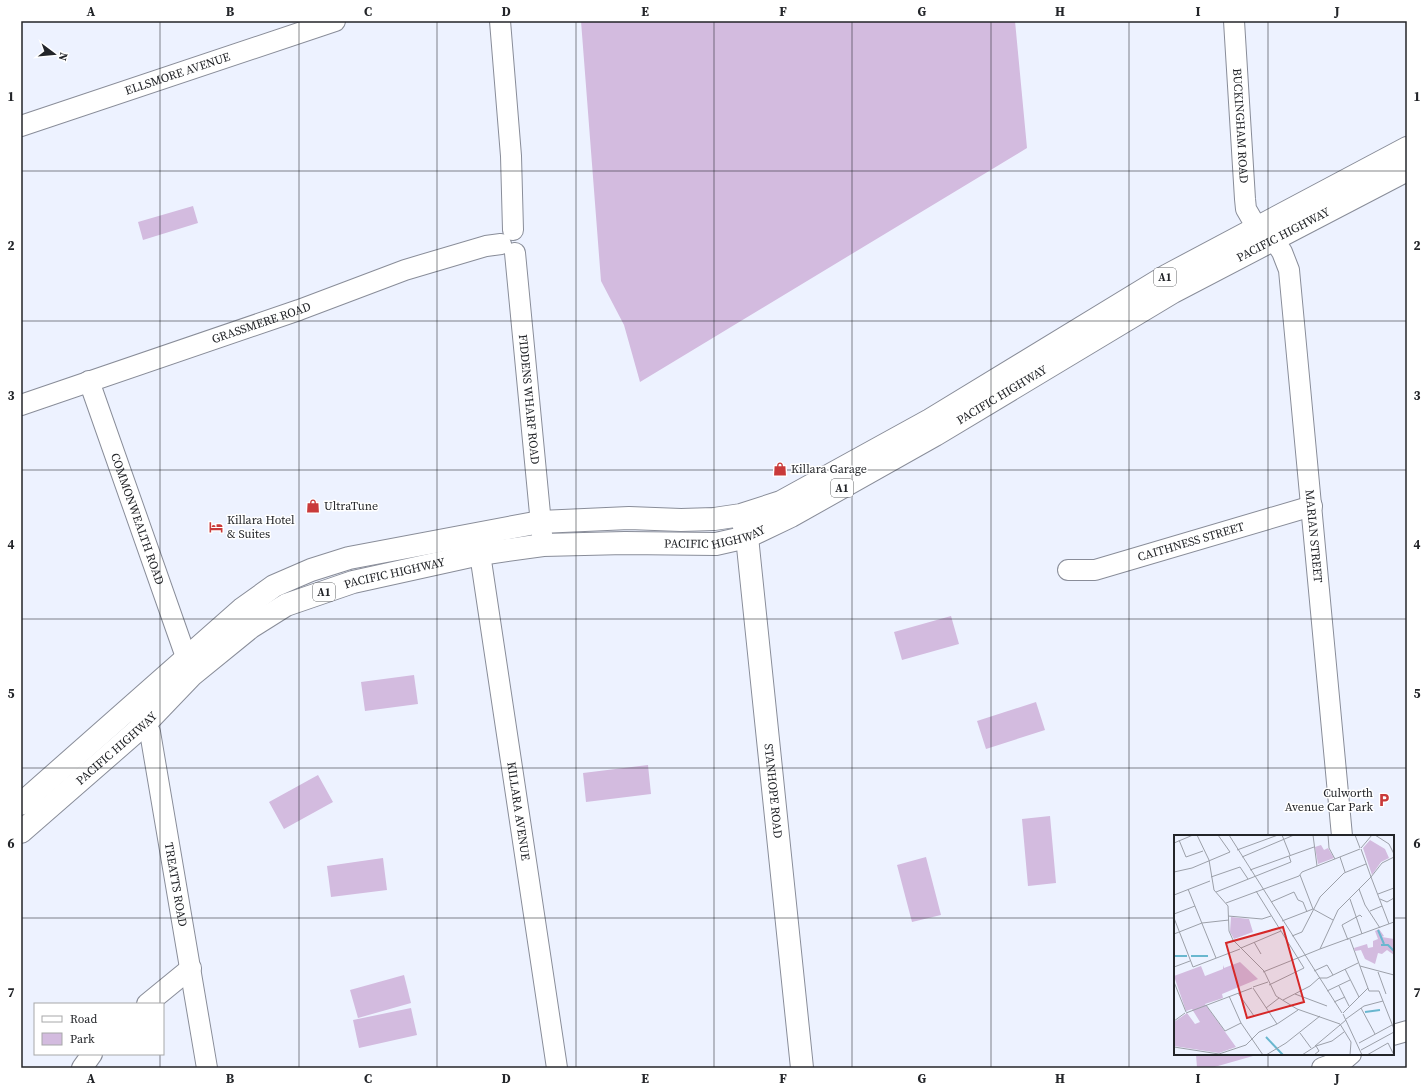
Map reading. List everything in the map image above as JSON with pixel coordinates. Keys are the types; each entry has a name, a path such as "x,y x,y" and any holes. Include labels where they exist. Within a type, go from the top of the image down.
{"main road":[{"name":"PACIFIC HIGHWAY","path":"21,804 186,656 242,609 274,586 311,570 349,558 540,522 629,518 714,519 741,515 782,502 924,424 1168,275 1407,148"},
{"name":"PACIFIC HIGHWAY","path":"21,832 146,723 192,675 251,627 286,605 353,582 480,554 543,545 625,543 716,544 747,537 786,519 935,435 1173,292 1407,170"},
{"name":"STANHOPE ROAD","path":"741,515 747,537 802,1068"}],"street":[{"name":"ELLSMORE AVENUE","path":"21,126 335,21"},
{"name":"FIDDENS WHARF ROAD","path":"500,21 511,156 510,243 543,545"},
{"name":"BUCKINGHAM ROAD","path":"1234,21 1246,209 1256,228"},
{"name":"MARIAN STREET","path":"1274,240 1282,252 1289,270 1342,835"},
{"name":"GRASSMERE ROAD","path":"21,406 89,381 299,310 405,270 480,248 510,243"},
{"name":"COMMONWEALTH ROAD","path":"89,381 186,656"},
{"name":"CAITHNESS STREET","path":"1068,570 1095,570 1312,506"},
{"name":"KILLARA AVENUE","path":"480,554 557,1068"},
{"name":"TREATTS ROAD","path":"132,706 146,723 150,732 207,1068"},
{"path":"148,1003 191,968"},
{"path":"1394,1035 1407,1031"},
{"path":"82,1068 91,1055"},
{"path":"1322,1068 1344,1060 1350,1055"}],"green space":[{"path":"581,21 1015,21 1027,148 640,382 624,325 601,281"},
{"path":"193,206 198,223 143,240 138,222"},
{"path":"951,616 959,644 902,660 894,632"},
{"path":"414,675 418,704 365,711 361,682"},
{"path":"1036,702 1045,730 986,749 977,721"},
{"path":"648,765 651,794 586,802 583,773"},
{"path":"318,775 333,802 284,829 269,802"},
{"path":"1050,816 1056,883 1028,886 1022,819"},
{"path":"926,857 941,915 912,922 897,865"},
{"path":"383,858 387,890 331,897 327,866"},
{"path":"404,975 411,1003 358,1018 350,990"},
{"path":"411,1008 417,1035 359,1048 353,1020"},
{"path":"1196,1055 1256,1055 1211,1068 1197,1068"}],"place":[{"name":"Killara Garage","path":"780,469"},
{"name":"UltraTune","path":"313,506"},
{"name":"Killara Hotel & Suites","path":"216,527"},
{"name":"Culworth Avenue Car Park","path":"1384,800"}]}
